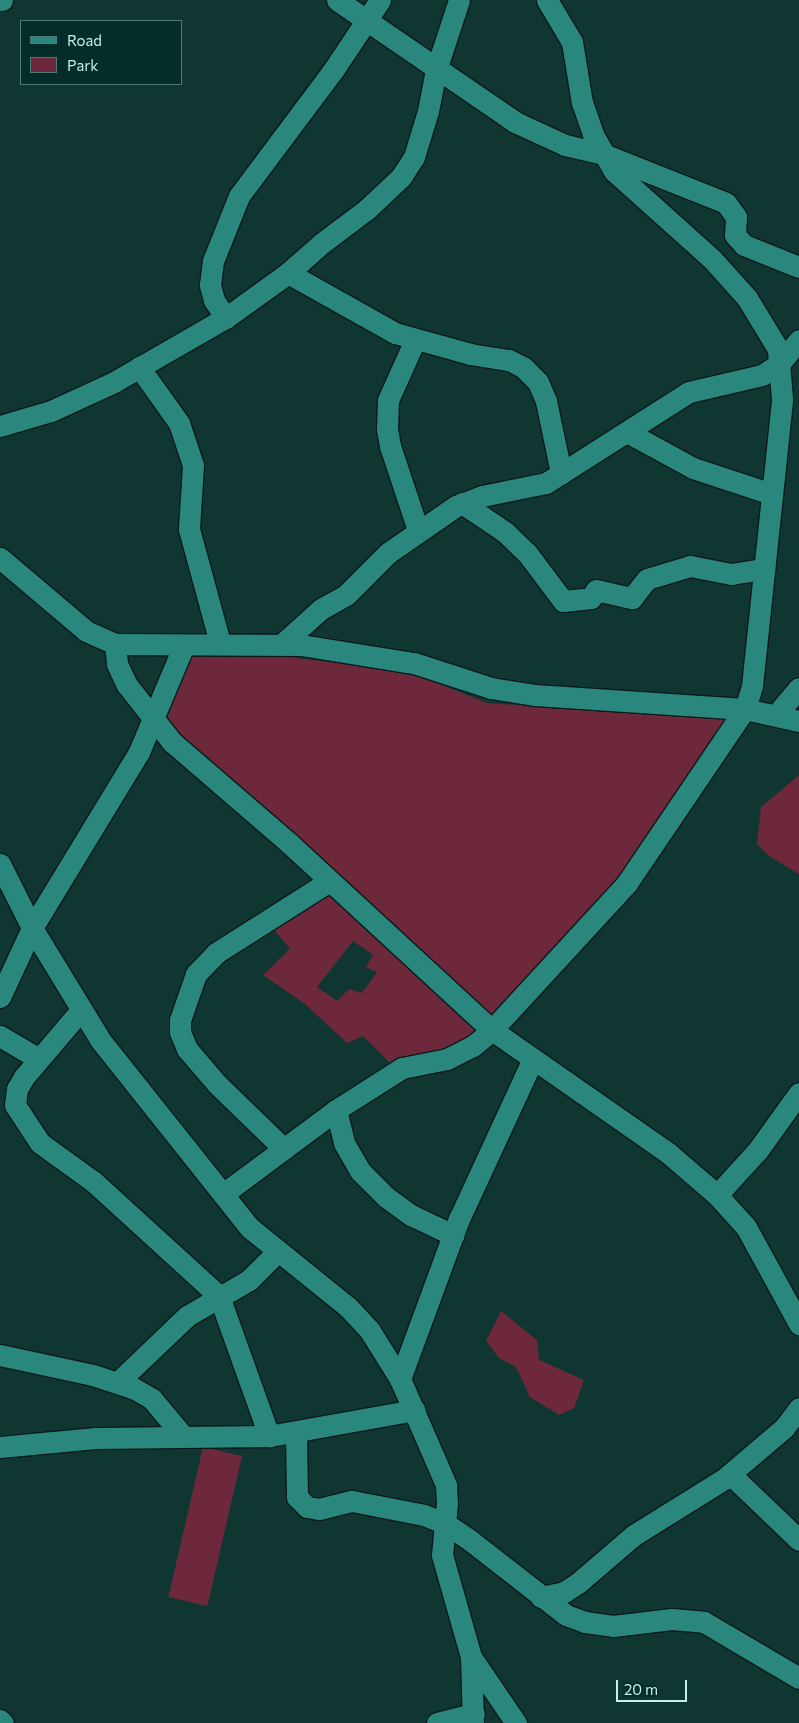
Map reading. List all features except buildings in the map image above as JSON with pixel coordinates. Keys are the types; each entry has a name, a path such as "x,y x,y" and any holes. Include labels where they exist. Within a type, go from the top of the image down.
{"street":[{"path":"337,0 436,70 515,122 544,137 603,154 726,203 734,211 735,235 744,244 799,267"},
{"path":"226,318 214,300 210,285 213,261 239,196 380,0"},
{"path":"0,426 51,411 139,367 226,318 288,273 402,177 423,133 436,70 458,0"},
{"path":"222,1194 336,1110 402,1068 452,1056 473,1046 492,1030 627,883 745,709 752,686 782,399 778,349 747,298 712,259 657,208 631,188 603,154 582,103 572,42 547,0"},
{"path":"288,273 370,322 415,340 470,354 509,360 523,367 538,382 546,401 561,474"},
{"path":"415,340 388,400 387,429 390,446 418,530"},
{"path":"282,644 322,609 346,595 388,553 418,530 462,503 546,483 689,392 762,375 779,364 799,340"},
{"path":"139,367 171,410 186,440 194,476 189,517 191,540 220,643"},
{"path":"627,432 693,468 772,494"},
{"path":"462,503 505,532 522,548 543,570 563,601 591,598 596,590 632,598 647,579 690,566 731,574 764,569"},
{"path":"0,558 86,631 115,644 282,644 371,654 414,663 491,688 535,694 745,709 776,714 799,721"},
{"path":"115,644 117,664 127,685 153,721 172,742 288,842 328,882 492,1030 532,1061 636,1130 717,1195 746,1227 799,1324"},
{"path":"0,997 32,928 139,752 184,645"},
{"path":"776,714 799,688"},
{"path":"0,864 32,928 101,1042 250,1228 348,1307 370,1330 400,1379 446,1485 446,1524 442,1555 471,1657 473,1719 437,1723"},
{"path":"284,1149 216,1084 187,1049 180,1032 180,1020 196,974 216,953 328,882"},
{"path":"81,1010 39,1059 17,1089 15,1105 23,1121 40,1143 94,1182 219,1296 269,1436"},
{"path":"0,1036 39,1059"},
{"path":"400,1379 453,1235 532,1061"},
{"path":"717,1195 758,1150 799,1093"},
{"path":"336,1110 344,1143 360,1171 386,1197 411,1215 453,1235"},
{"path":"118,1382 187,1316 249,1280 278,1251"},
{"path":"0,1355 118,1382 152,1399 183,1436"},
{"path":"541,1597 564,1592 578,1583 634,1535 730,1474 784,1428 799,1408"},
{"path":"0,1447 55,1440 183,1436 269,1436 296,1433 415,1410"},
{"path":"296,1433 297,1497 303,1505 319,1509 352,1501 424,1514 446,1524 566,1615 599,1625 626,1626 681,1619 704,1622 799,1678"},
{"path":"730,1474 799,1540"},
{"path":"471,1657 516,1723"},
{"path":"0,1720 3,1723"}],"green space":[{"path":"187,652 279,656 407,671 487,703 726,718 622,874 494,1021 180,737 165,720"},
{"path":"799,775 799,874 769,856 757,844 761,807"},
{"path":"328,885 484,1027 447,1055 393,1066 363,1036 347,1043 305,1004 263,975 290,949 270,925","holes":["353,941 373,955 366,967 377,972 362,993 349,989 337,1001 317,987"]},
{"path":"501,1311 537,1340 539,1360 584,1380 574,1408 559,1415 530,1397 516,1367 499,1358 486,1341"},
{"path":"203,1447 242,1456 207,1606 168,1597"}]}
